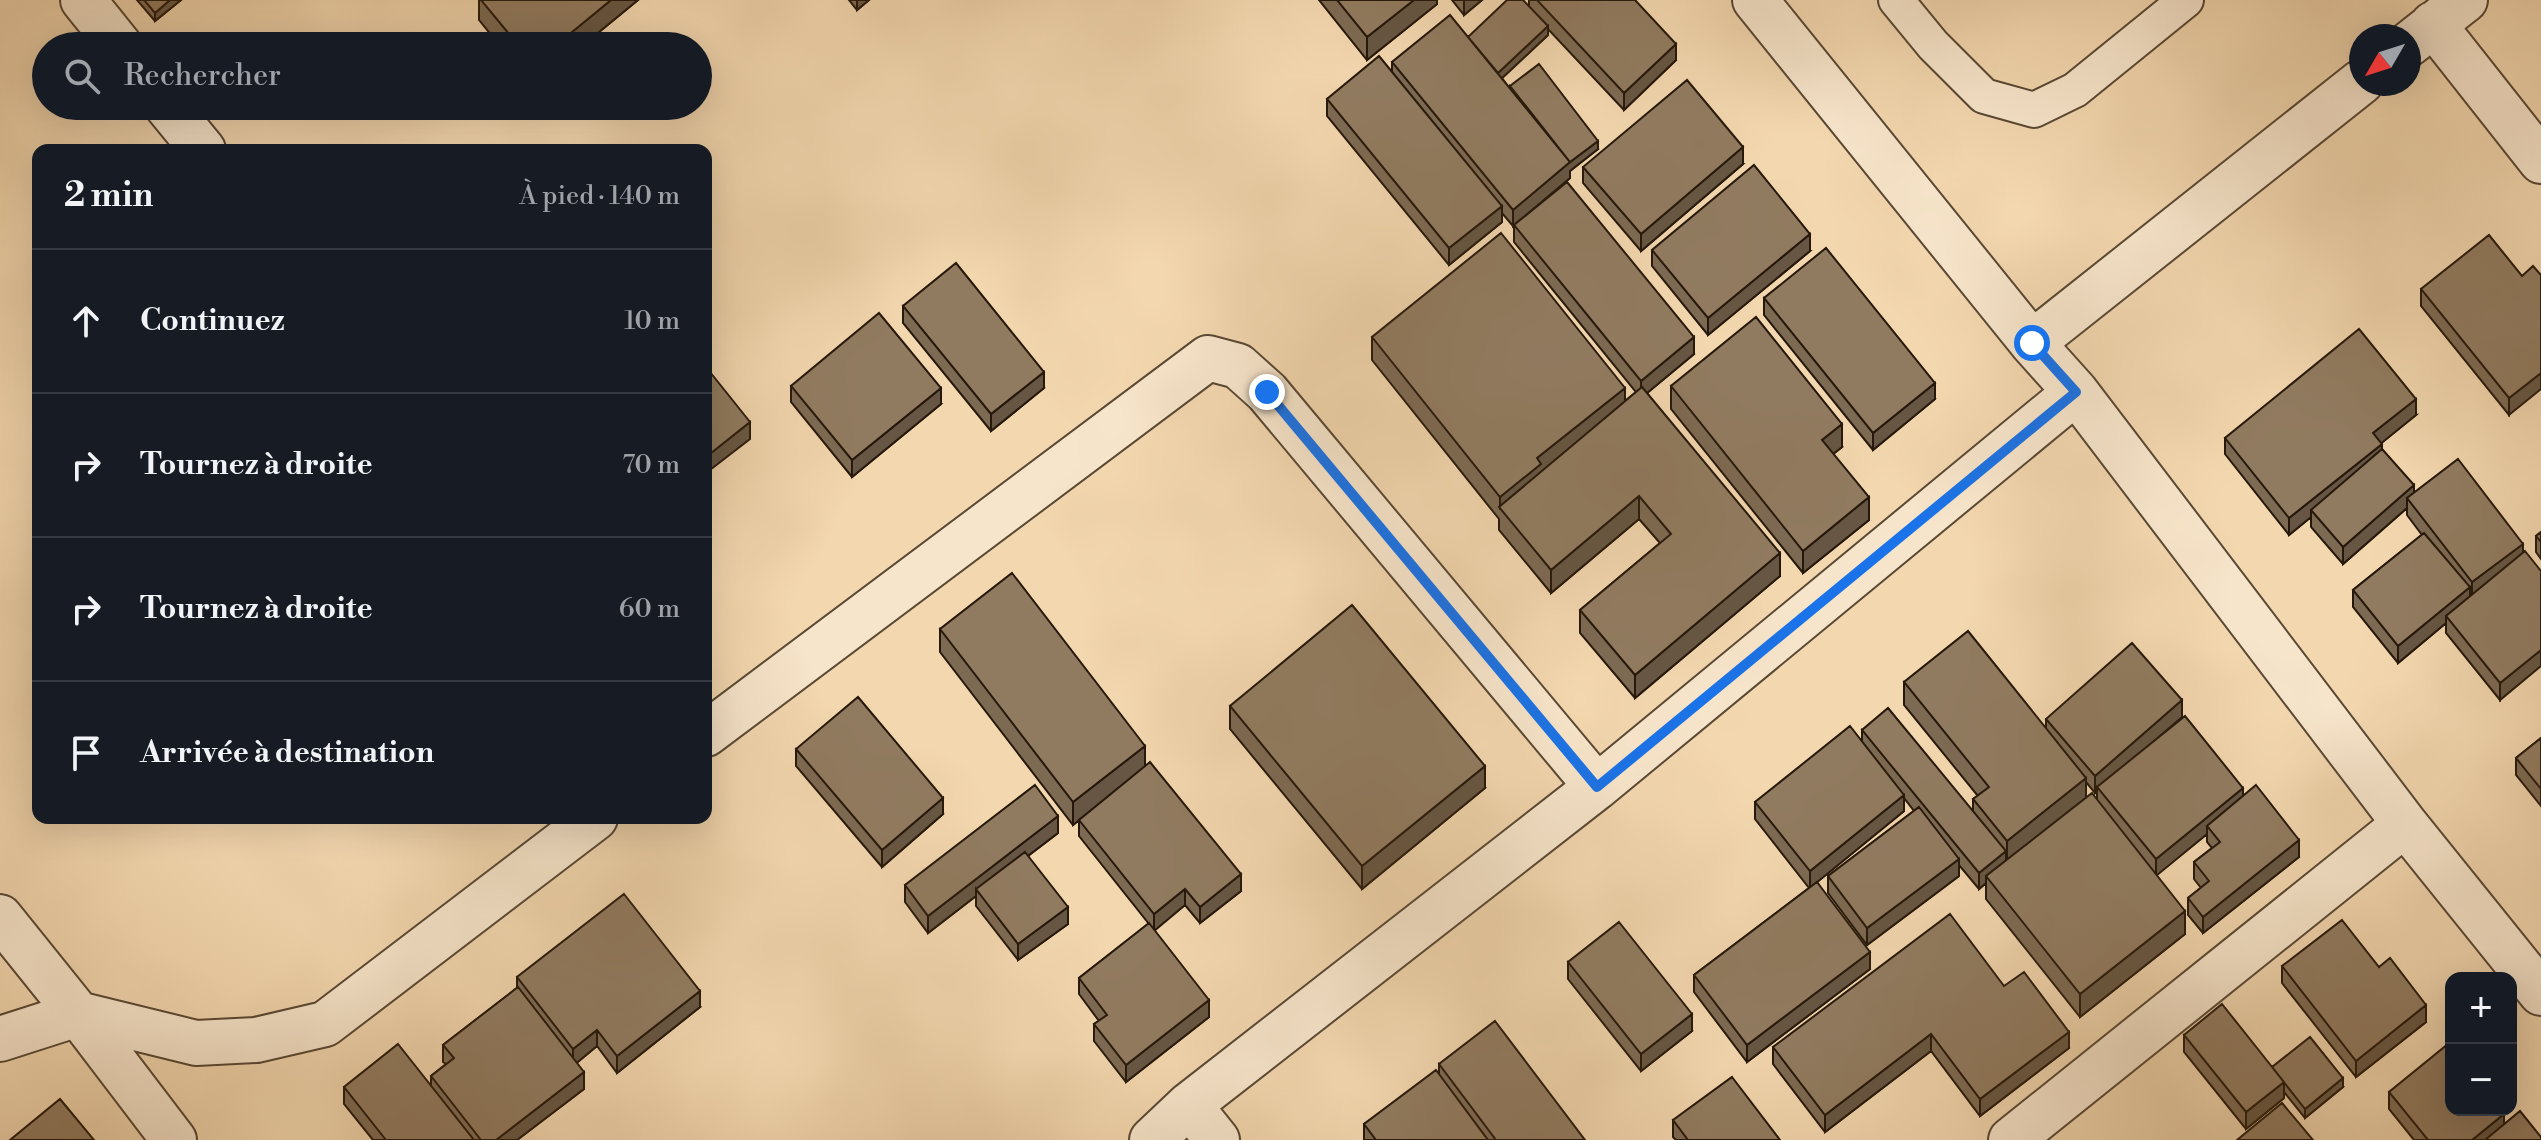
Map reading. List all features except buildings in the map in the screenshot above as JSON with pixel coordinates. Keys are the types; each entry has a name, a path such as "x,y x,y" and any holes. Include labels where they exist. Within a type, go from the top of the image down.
{"street":[{"path":"83,0 109,32"},
{"path":"1755,0 2032,343 2076,392 2405,824 2541,993"},
{"path":"2436,23 2541,161"},
{"path":"2032,343 2349,92"},
{"path":"178,120 198,144"},
{"path":"712,730 1208,358 1238,366 1267,392 1597,787"},
{"path":"1152,1140 1189,1105 1597,787 2076,392"},
{"path":"0,1039 78,1014 196,1043 256,1040 325,1024 587,824"},
{"path":"2011,1140 2405,824"},
{"path":"0,917 174,1140"},
{"path":"1189,1105 1217,1140"}],"lane":[{"path":"1896,0 1933,45 1984,96 2034,110 2075,90 2186,0"}],"route":[{"path":"1267,392 1597,787 2076,392 2032,343"}]}
